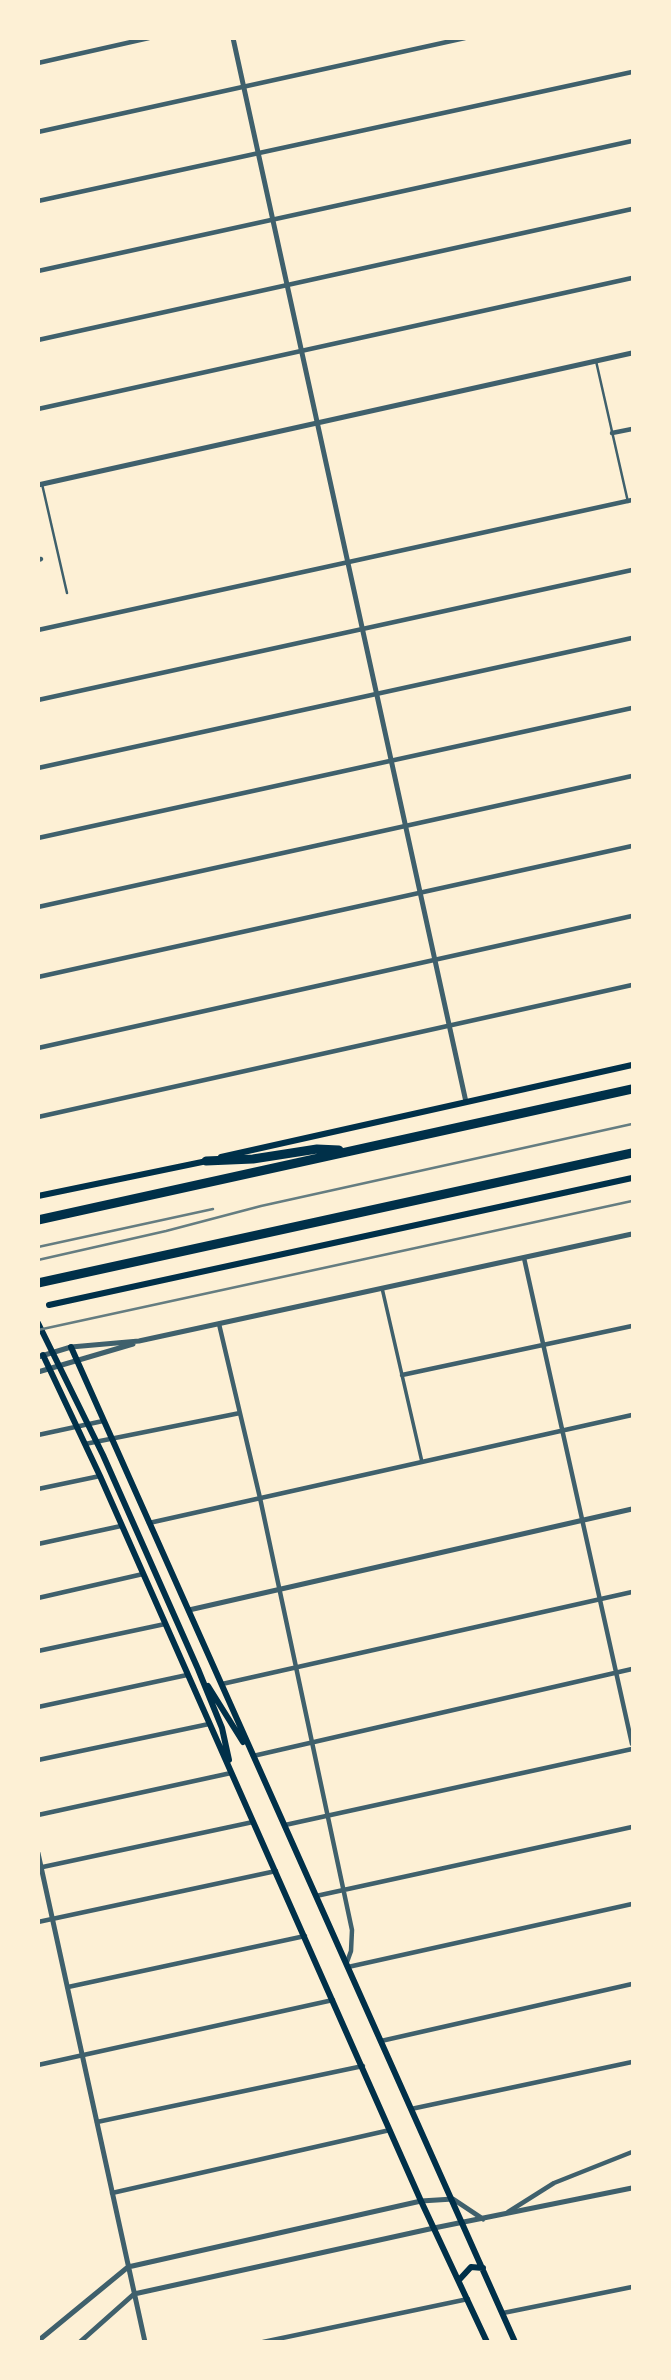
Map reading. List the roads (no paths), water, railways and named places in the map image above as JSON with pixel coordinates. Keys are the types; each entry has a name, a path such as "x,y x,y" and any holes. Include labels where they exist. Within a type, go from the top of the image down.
{"highway":[{"path":"38,1220 632,1089"},
{"path":"205,1161 253,1159 317,1149 351,1150"},
{"path":"38,1283 632,1153"}],"main road":[{"path":"38,1196 632,1065"},
{"path":"49,1305 632,1178"},
{"path":"38,1323 103,1455 198,1669 222,1728 232,1773"},
{"path":"71,1348 515,2342"},
{"path":"41,1356 50,1368 100,1476 421,2201 487,2342"},
{"path":"71,1413 96,1406"},
{"path":"198,1669 253,1756"},
{"path":"459,2280 471,2267 483,2268"}],"street":[{"path":"38,63 149,38"},
{"path":"233,38 466,1102"},
{"path":"38,132 465,38"},
{"path":"38,201 632,72"},
{"path":"38,271 632,141"},
{"path":"38,340 632,209"},
{"path":"38,409 632,278"},
{"path":"40,485 632,353"},
{"path":"612,433 632,429"},
{"path":"38,630 630,501"},
{"path":"38,700 632,570"},
{"path":"38,768 632,638"},
{"path":"38,838 632,708"},
{"path":"38,907 632,776"},
{"path":"38,976 632,846"},
{"path":"38,1048 632,916"},
{"path":"38,1117 632,985"},
{"path":"41,1356 71,1348 139,1341 632,1234"},
{"path":"284,1825 632,1746 524,1258"},
{"path":"382,1288 422,1462"},
{"path":"219,1324 260,1499 352,1930 347,1965 632,1904"},
{"path":"402,1375 632,1326"},
{"path":"38,1372 117,1350 139,1341"},
{"path":"85,1444 240,1413"},
{"path":"148,1523 632,1415"},
{"path":"38,1435 103,1421"},
{"path":"38,1489 100,1476"},
{"path":"189,1610 632,1509"},
{"path":"38,1544 121,1526"},
{"path":"38,1598 143,1574"},
{"path":"222,1684 632,1592"},
{"path":"38,1651 165,1624"},
{"path":"253,1756 632,1669"},
{"path":"38,1707 187,1675"},
{"path":"38,1760 209,1724"},
{"path":"38,1815 232,1773"},
{"path":"40,1868 253,1822"},
{"path":"316,1896 632,1827"},
{"path":"38,1853 145,2342"},
{"path":"38,1922 276,1871"},
{"path":"68,1987 305,1936"},
{"path":"381,2041 632,1984"},
{"path":"38,2065 333,2000"},
{"path":"411,2109 632,2062"},
{"path":"97,2122 363,2066"},
{"path":"112,2193 390,2130"},
{"path":"501,2216 554,2183 632,2152"},
{"path":"80,2342 134,2294 632,2188"},
{"path":"38,2341 128,2267 421,2201 453,2199 483,2219"},
{"path":"503,2313 632,2287"},
{"path":"263,2342 468,2298"}],"lane":[{"path":"596,361 630,501"},
{"path":"40,485 66,593"}],"railway":[{"path":"38,1260 261,1206 632,1124"},
{"path":"38,1330 632,1201"},
{"path":"38,1247 213,1209"}]}
